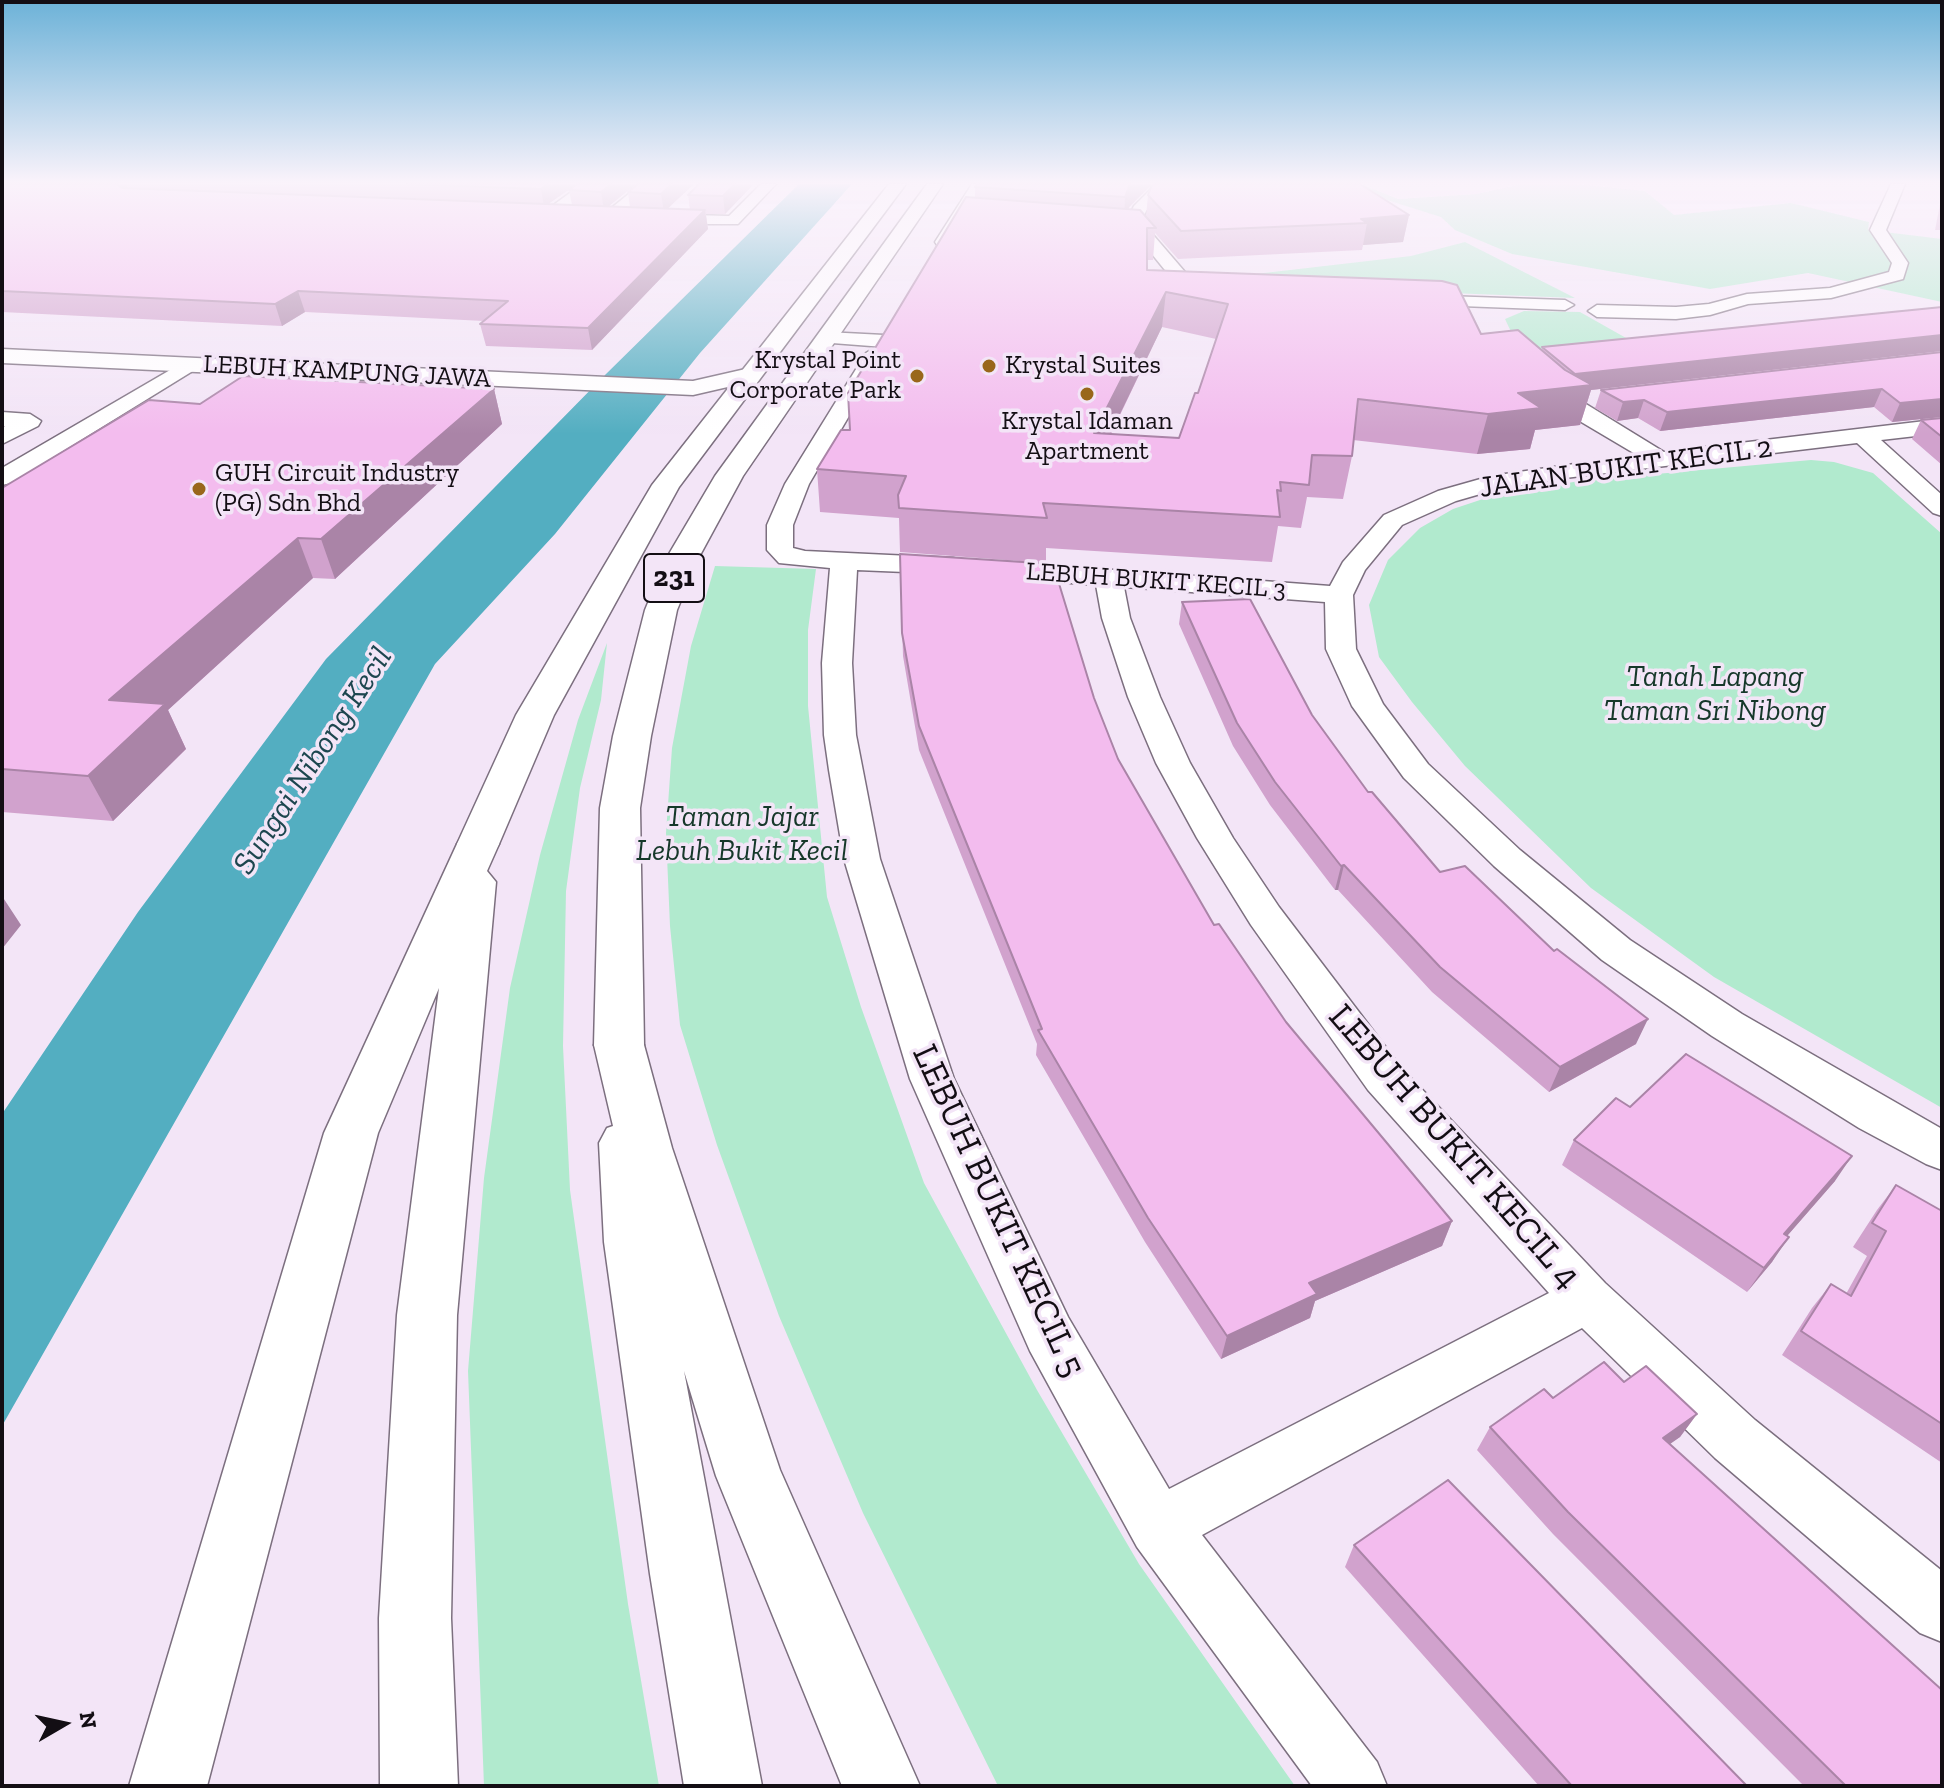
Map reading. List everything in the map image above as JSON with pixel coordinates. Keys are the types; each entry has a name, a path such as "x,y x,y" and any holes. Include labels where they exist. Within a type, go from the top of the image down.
{"main road":[{"name":"231","path":"478,844 550,689 659,498 712,423 833,267"},
{"name":"231","path":"619,1045 620,808 632,736 661,610 682,559 729,476 826,338 896,267"},
{"name":"LEBUH KAMPUNG JAWA","path":"2,356 686,388 750,375"},
{"path":"686,388 711,406 712,423"},
{"path":"168,1786 351,1133 478,844"},
{"path":"419,1786 415,1618 427,1315 478,844"},
{"path":"619,1045 633,1242 685,1574 723,1786"},
{"path":"619,1045 645,1148 749,1476 881,1786"}],"street":[{"path":"1173,267 1187,282 1243,293"},
{"path":"1597,311 1676,313 1710,309 1747,299 1831,293 1897,275 1899,267"},
{"path":"1396,299 1565,305"},
{"path":"1490,303 1500,327"},
{"name":"LEBUH BUKIT KECIL 3","path":"826,338 888,334 819,442 797,484 780,525 783,553 805,559 1339,595"},
{"path":"2,478 189,365"},
{"path":"1528,370 1564,402 1661,460"},
{"path":"1564,402 1594,399"},
{"path":"2,419 30,421 2,437"},
{"name":"JALAN BUKIT KECIL 2","path":"1339,595 1353,568 1393,520 1423,505 1491,483 1942,426"},
{"path":"1863,436 1942,508"},
{"name":"LEBUH BUKIT KECIL 5","path":"844,560 837,663 840,735 862,859 932,1079 1049,1334 1158,1526 1353,1786"},
{"name":"LEBUH BUKIT KECIL 4","path":"1108,578 1116,618 1144,697 1173,763 1215,838 1265,916 1384,1078 1587,1299 1735,1439 1942,1611"},
{"path":"1339,595 1341,649 1368,706 1416,771 1507,858 1616,950 1862,1107 1942,1151"},
{"path":"1158,1526 1587,1299"}],"green space":[{"path":"1312,267 1515,267 1575,298 1252,285 1212,279"},
{"path":"1588,267 1942,267 1942,302 1808,273 1710,289"},
{"path":"1524,311 1580,312 1635,343 1521,353 1505,319"},
{"name":"Tanah Lapang Taman Sri Nibong","path":"1811,460 1834,462 1873,473 1942,534 1942,1108 1714,977 1591,888 1465,766 1379,657 1369,605 1388,560 1420,528 1453,509 1489,497 1579,481"},
{"name":"Taman Jajar Lebuh Bukit Kecil","path":"715,566 816,569 808,630 808,706 827,897 861,1007 924,1183 1037,1390 1139,1564 1295,1786 998,1786 863,1513 779,1316 717,1145 680,1025 670,926 666,833 672,748 691,646"},
{"path":"607,643 601,700 580,788 566,891 563,1046 570,1190 628,1604 659,1786 484,1786 468,1371 484,1178 510,988 540,855 578,720"}],"water":[{"name":"Sungai Nibong Kecil","path":"714,267 777,267 700,353 555,534 435,664 2,1426 2,1114 138,912 326,659"}],"building":[{"path":"2,267 648,267 588,328 480,324 508,301 298,291 275,304 2,291"},
{"path":"924,267 1147,267 1147,270 1442,281 1457,285 1481,334 1518,330 1565,370 1592,385 1518,393 1541,408 1488,414 1358,399 1352,456 1312,455 1309,485 1280,482 1281,491 1277,490 1280,517 1043,503 1047,518 899,508 898,495 906,476 817,469 841,430 850,430 848,393","holes":["1166,292 1228,304 1198,393 1195,393 1179,438 1094,433"]},
{"path":"1942,307 1942,335 1575,374 1542,347"},
{"path":"1942,352 1942,399 1900,403 1882,389 1667,412 1644,400 1623,402 1601,390"},
{"path":"243,376 494,389 321,539 298,538 109,700 165,704 88,776 2,769 2,488 149,400 200,404"},
{"path":"1942,418 1942,437 1921,420"},
{"path":"900,554 1053,564 1094,698 1118,759 1214,925 1219,924 1286,1022 1452,1221 1309,1283 1317,1294 1227,1336 1148,1218 1038,1030 1042,1029 919,726 902,633"},
{"path":"1250,599 1312,715 1368,792 1372,792 1440,872 1465,866 1554,951 1557,949 1648,1019 1560,1067 1440,967 1344,865 1341,866 1275,782 1237,723 1182,602"},
{"path":"1686,1054 1852,1156 1784,1234 1789,1237 1764,1268 1574,1140 1616,1098 1630,1107"},
{"path":"1896,1185 1942,1211 1942,1424 1801,1331 1831,1284 1851,1296 1886,1231 1872,1223"},
{"path":"1604,1362 1624,1382 1646,1366 1697,1414 1663,1438 1942,1690 1942,1786 1846,1786 1568,1512 1490,1427 1544,1389 1553,1398"},
{"path":"1448,1480 1747,1786 1572,1786 1354,1545"}],"place":[{"name":"Krystal Suites","path":"989,366"},
{"name":"Krystal Point Corporate Park","path":"917,376"},
{"name":"Krystal Idaman Apartment","path":"1087,394"},
{"name":"GUH Circuit Industry (PG) Sdn Bhd","path":"199,489"}]}
